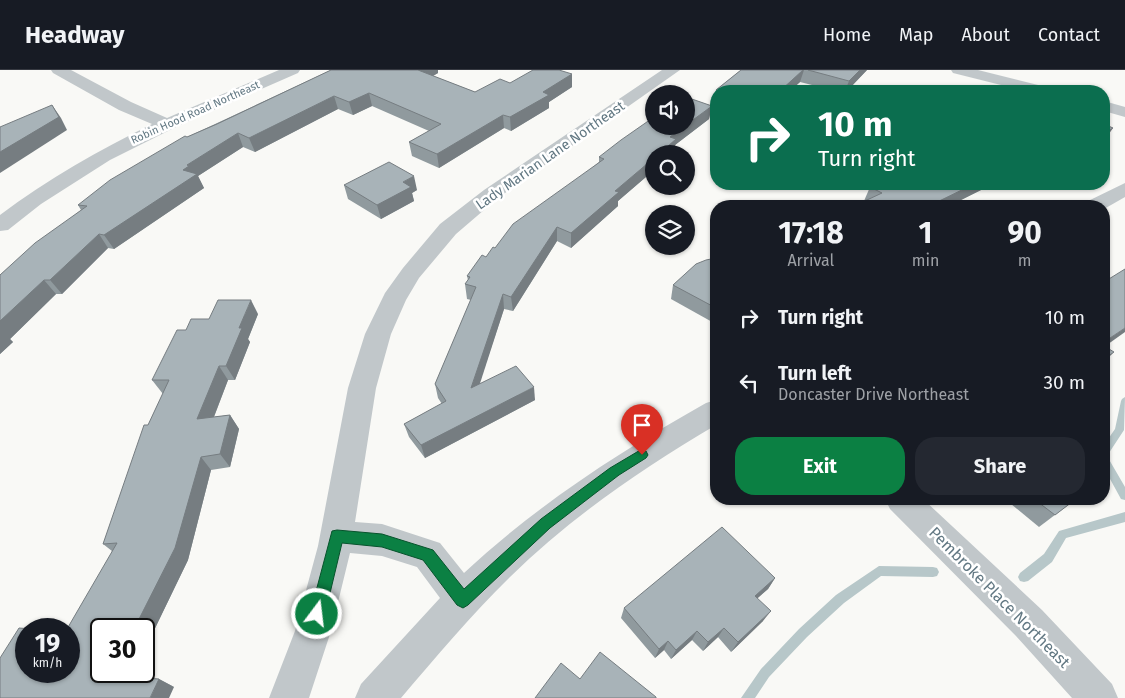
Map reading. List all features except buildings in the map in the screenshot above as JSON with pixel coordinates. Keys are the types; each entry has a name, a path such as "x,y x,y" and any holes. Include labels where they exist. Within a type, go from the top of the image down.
{"street":[{"path":"59,70 124,106 166,124"},
{"name":"Robin Hood Road Northeast","path":"0,225 50,189 88,165 166,124 292,70"},
{"name":"Lady Marian Lane Northeast","path":"290,698 313,631 337,536 362,388 378,334 394,299 411,273 448,229 491,194 672,70"},
{"path":"959,70 1020,85"},
{"path":"1110,108 1125,112"},
{"path":"1105,200 1125,189"},
{"path":"375,698 463,600 545,524 599,483 669,438 710,415"},
{"name":"Pembroke Place Northeast","path":"907,505 1029,623 1098,698"},
{"path":"337,536 382,540 428,554 463,600"}],"waterway":[{"path":"1110,444 1119,430 1125,401"},
{"path":"1110,470 1125,496"},
{"path":"1024,577 1048,558 1063,534 1125,517"},
{"path":"747,698 765,673 803,633 840,599 879,571 933,572"}],"route":[{"path":"317,614 337,536 382,540 428,554 463,600 545,524 615,472 642,455"}]}
